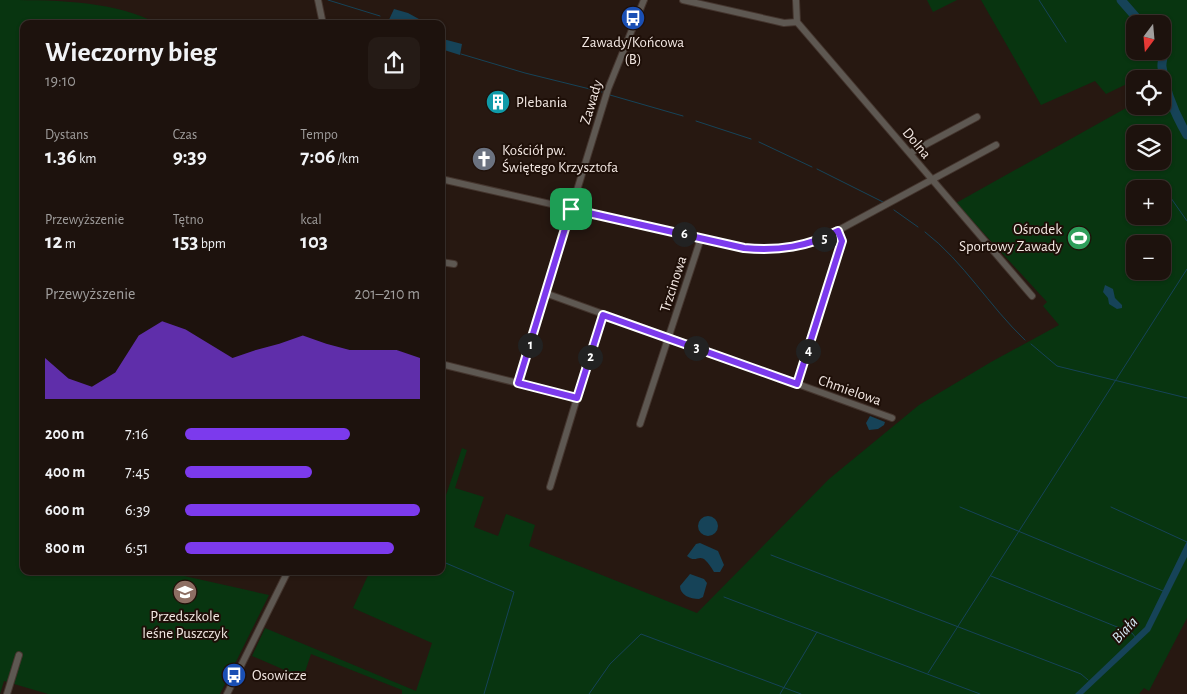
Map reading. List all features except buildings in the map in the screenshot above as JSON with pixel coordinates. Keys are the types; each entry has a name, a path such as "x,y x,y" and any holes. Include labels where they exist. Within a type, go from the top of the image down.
{"street":[{"path":"318,0 322,20"},
{"name":"Zawady","path":"518,383 610,82 644,0"},
{"path":"683,0 784,23 797,22 796,0"},
{"name":"Dolna","path":"797,22 1032,296"},
{"path":"910,153 977,117"},
{"path":"445,181 744,248 779,250 812,243 838,231 996,145"},
{"path":"797,384 842,241 838,231"},
{"name":"Trzcinowa","path":"640,424 702,238"},
{"path":"445,263 454,264"},
{"name":"Chmielowa","path":"545,293 892,418"},
{"path":"550,487 603,315"},
{"path":"445,365 577,398"},
{"path":"230,693 286,575"},
{"path":"7,694 19,655"}],"green space":[{"path":"0,0 77,2 116,8 150,20 20,20 20,575 180,575 269,595 220,694 48,694 4,681 0,694"},
{"path":"927,0 957,0 933,12"},
{"path":"981,0 1187,0 1187,618 1149,691 1144,688 1139,694 402,694 402,690 311,654 303,678 252,656 265,628 416,691 432,643 353,608 368,575 445,575 445,498 462,448 467,450 455,488 484,497 474,527 498,536 506,514 535,525 529,546 697,613 829,479 919,405 991,362 1059,325 1043,306 1047,302 956,203 1126,108 1126,115 1171,115 1171,70 1126,70 1126,84 1106,94 1095,81 1041,105"}],"water":[{"path":"394,9 408,13 421,20 389,20"},
{"path":"445,40 462,44 460,55 445,50"},
{"path":"1105,285 1113,289 1115,298 1122,305 1122,308 1117,309 1109,304 1108,298 1103,292"},
{"path":"870,416 885,422 884,425 878,429 869,430 866,423"},
{"path":"704,516 712,516 718,522 718,530 712,536 704,536 698,530 698,522"},
{"path":"1187,541 1187,557 1150,631 1083,694 1075,694 1145,627"},
{"path":"700,543 718,551 724,565 720,572 714,572 702,558 694,559 687,556 696,544"},
{"path":"690,574 704,579 707,583 703,597 699,599 686,596 680,589 680,586"}],"waterway":[{"path":"328,0 380,16"},
{"path":"1039,0 1066,42"},
{"name":"Biała","path":"1121,0 1134,15"},
{"path":"461,54 525,73 602,92"},
{"name":"Biała","path":"1162,60 1162,67 1168,94 1187,135"},
{"path":"610,95 683,116"},
{"path":"696,121 751,139"},
{"path":"759,142 812,167"},
{"path":"817,169 883,202"},
{"path":"1171,198 1187,221"},
{"path":"894,210 918,227"},
{"path":"925,232 952,257 1025,340"},
{"path":"928,673 1187,269"},
{"path":"1031,344 1057,366 1187,398"},
{"path":"960,507 1163,591"},
{"path":"1111,507 1187,542"},
{"path":"771,555 1081,674 1088,680"},
{"path":"445,563 514,592 484,694"},
{"path":"991,576 1132,633 1136,638"},
{"path":"724,597 980,694"},
{"path":"780,694 817,632"},
{"path":"589,694 610,664 641,634 801,694"}],"place":[{"name":"Zawady/Końcowa (B)","path":"633,18"},
{"name":"Plebania","path":"498,102"},
{"name":"Kościół pw. Świętego Krzysztofa","path":"484,159"},
{"name":"Ośrodek Sportowy Zawady","path":"1079,238"},
{"name":"Przedszkole leśne Puszczyk","path":"185,592"},
{"name":"Osowicze","path":"234,675"}],"route":[{"path":"571,209 744,248 762,250 789,249 812,243 838,231 842,241 797,384 603,315 577,398 518,383 571,209"}]}
